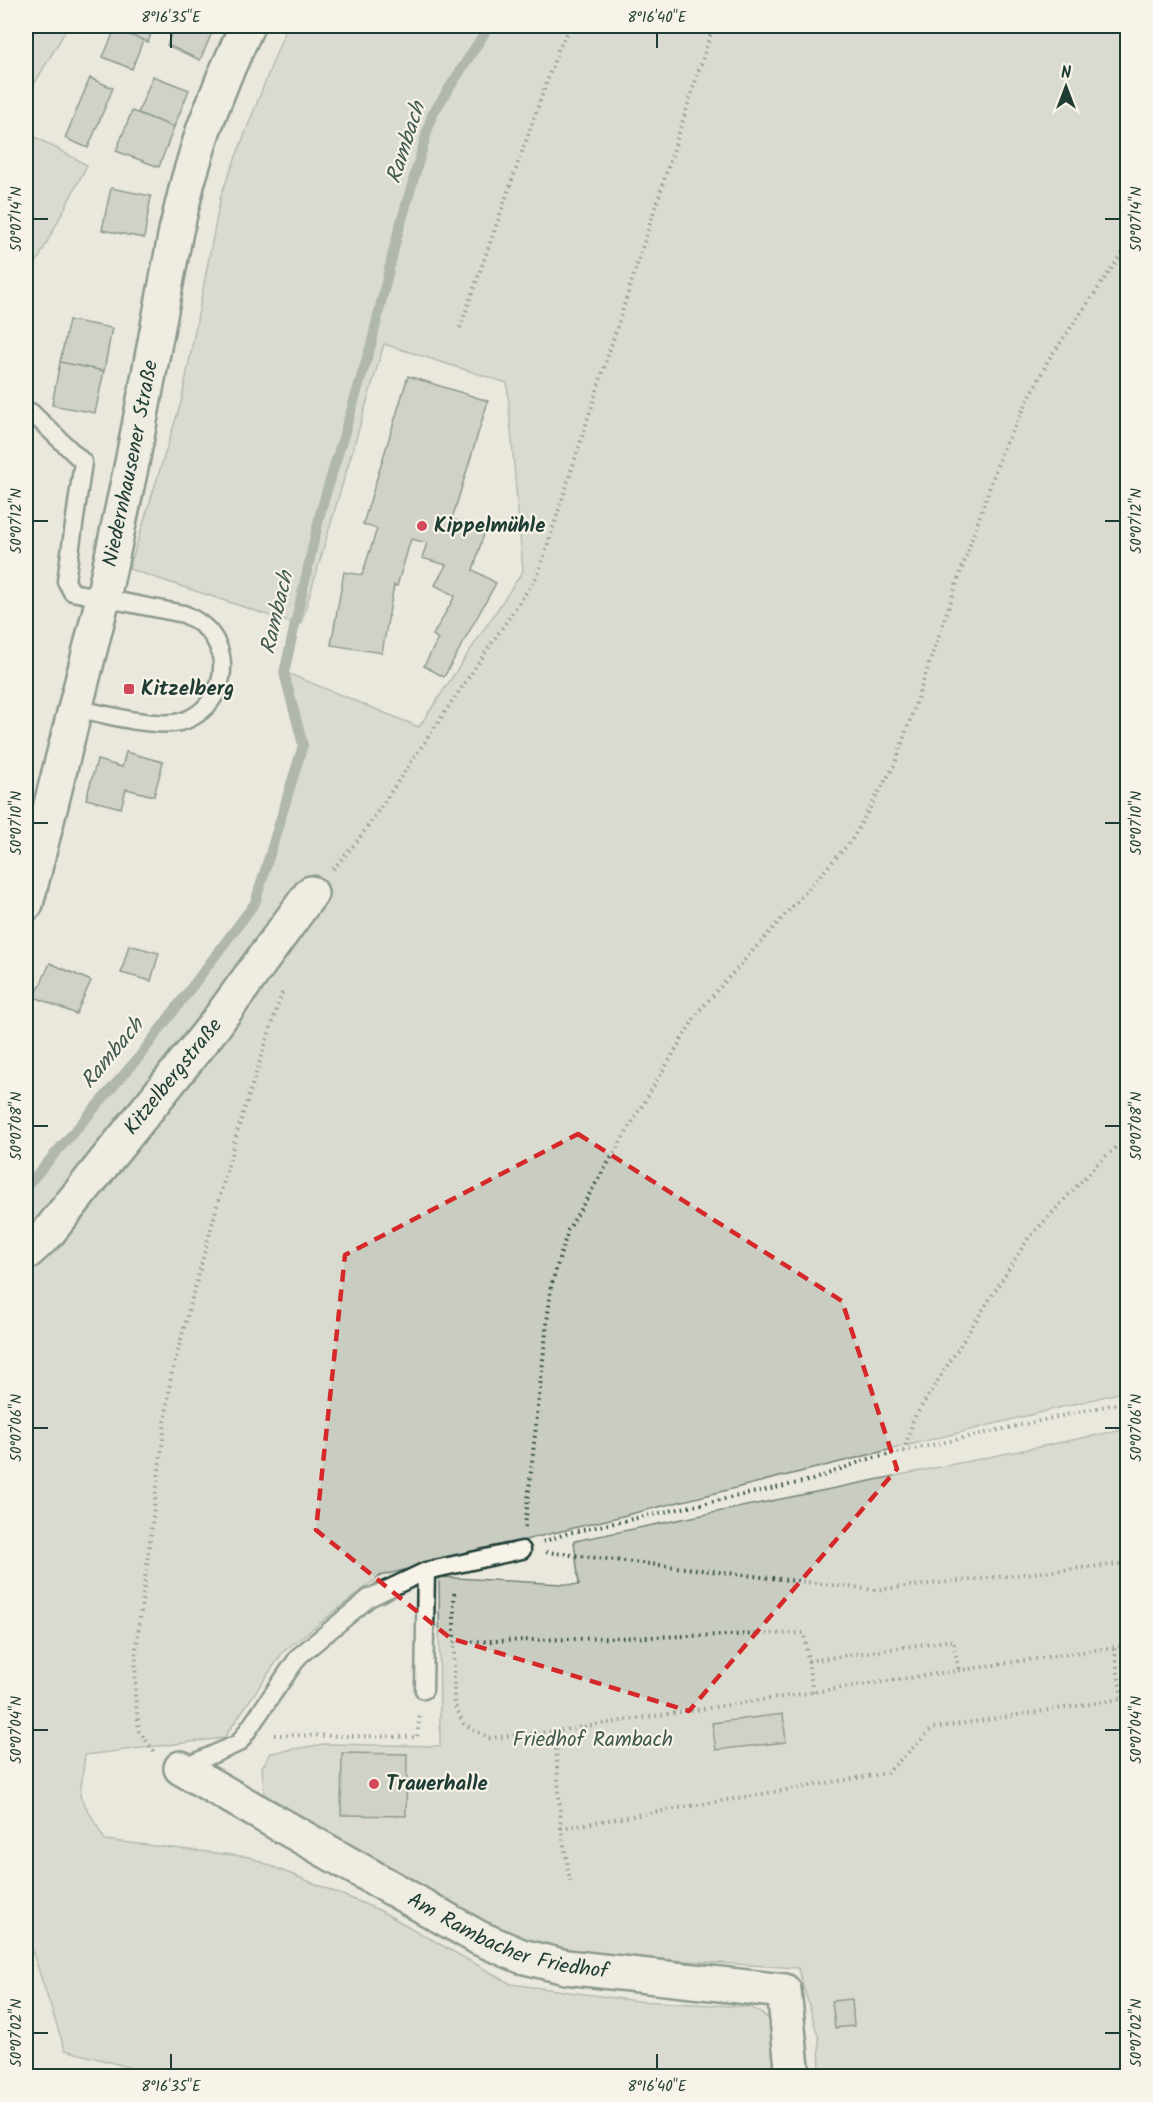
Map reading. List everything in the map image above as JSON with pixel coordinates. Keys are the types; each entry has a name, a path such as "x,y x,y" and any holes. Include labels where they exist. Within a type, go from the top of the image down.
{"street":[{"name":"Niedernhausener Straße","path":"26,904 33,846 76,708 103,598 132,463 176,231 188,182 204,128 247,26"},
{"name":"Kitzelbergstraße","path":"26,1253 47,1234 214,1026 311,893"},
{"name":"Am Rambacher Friedhof","path":"181,1768 479,1938 521,1956 566,1966 784,1991 793,2076"}],"lane":[{"path":"31,412 83,462 66,581 72,592 184,614 197,620 208,630 219,648 222,670 220,683 206,707 195,716 168,723 76,708"},
{"path":"181,1768 239,1743 243,1734 300,1656 369,1598 426,1571 522,1550"},
{"path":"424,1689 426,1571"}],"path":[{"path":"460,328 558,50 571,26"},
{"path":"311,893 359,839 538,575 713,26"},
{"path":"522,1550 551,1286 568,1230 698,1012 851,840 895,764 1002,451 1049,359 1128,245"},
{"path":"181,1768 160,1760 139,1731 135,1695 136,1649 171,1376 238,1130 286,982"},
{"path":"904,1451 914,1419 1028,1239 1100,1161 1128,1138"},
{"path":"522,1550 568,1533 812,1480 865,1460 1128,1401"},
{"path":"522,1550 875,1590 1128,1563"},
{"path":"454,1593 454,1704 464,1724 489,1738 555,1731 813,1694 1128,1645"},
{"path":"454,1642 804,1634 813,1694"},
{"path":"808,1661 953,1640 959,1671"},
{"path":"561,1828 887,1773 933,1728 1122,1699 1114,1647"},
{"path":"243,1734 417,1737 424,1689 454,1689"},
{"path":"555,1731 561,1828 571,1885"}],"highlighted area":[{"path":"578,1134 842,1301 897,1469 689,1711 450,1638 316,1530 345,1255"}],"green space":[{"path":"26,26 57,26 66,30 26,98"},
{"path":"287,26 1127,26 1127,1391 380,1576 283,1652 224,1738 85,1755 80,1796 105,1840 249,1857 379,1910 511,1984 637,2001 751,2007 767,2017 775,2030 780,2076 161,2076 65,2050 26,1932 26,1182 143,1057 257,903 306,744 287,673 419,727 523,571 507,383 384,344 301,624 129,569 182,399 221,195"},
{"path":"26,132 87,165 26,283"},
{"name":"Friedhof Rambach","path":"1127,1429 1127,2076 820,2076 819,2039 798,1968 527,1951 265,1802 262,1767 271,1753 324,1744 440,1746 439,1577 579,1585 574,1541"}],"building":[{"path":"116,26 154,26 148,42 115,29"},
{"path":"175,26 215,26 200,60 167,45"},
{"path":"115,29 143,40 132,69 103,57"},
{"path":"153,76 189,90 174,127 138,113"},
{"path":"90,78 113,88 88,148 65,138"},
{"path":"132,111 174,127 159,167 116,151"},
{"path":"111,188 151,196 144,238 102,230"},
{"path":"69,320 112,328 104,371 60,362"},
{"path":"60,362 104,371 95,413 52,405"},
{"name":"Kippelmühle","path":"408,376 488,401 452,519 485,530 473,570 496,583 444,677 424,666 438,639 433,635 455,596 435,585 446,565 422,558 427,543 411,539 397,586 394,585 382,653 331,645 344,572 362,575 377,529 363,524"},
{"path":"126,752 163,762 154,796 126,789 121,808 86,799 97,760 122,767"},
{"path":"26,780 31,781 26,804"},
{"path":"129,945 159,953 151,981 121,973"},
{"path":"50,963 91,981 76,1014 35,997"},
{"path":"783,1714 786,1742 716,1750 712,1723"},
{"name":"Trauerhalle","path":"342,1753 407,1754 406,1816 341,1815"},
{"path":"852,1999 854,2026 835,2028 832,2001"}],"waterway":[{"name":"Rambach","path":"26,1187 139,1057 255,903 303,745 284,673 321,510 371,345 396,240 432,115 489,26"}],"place":[{"name":"Kippelmühle","path":"422,526"},
{"name":"Kitzelberg","path":"129,689"},
{"name":"Trauerhalle","path":"374,1784"}]}
